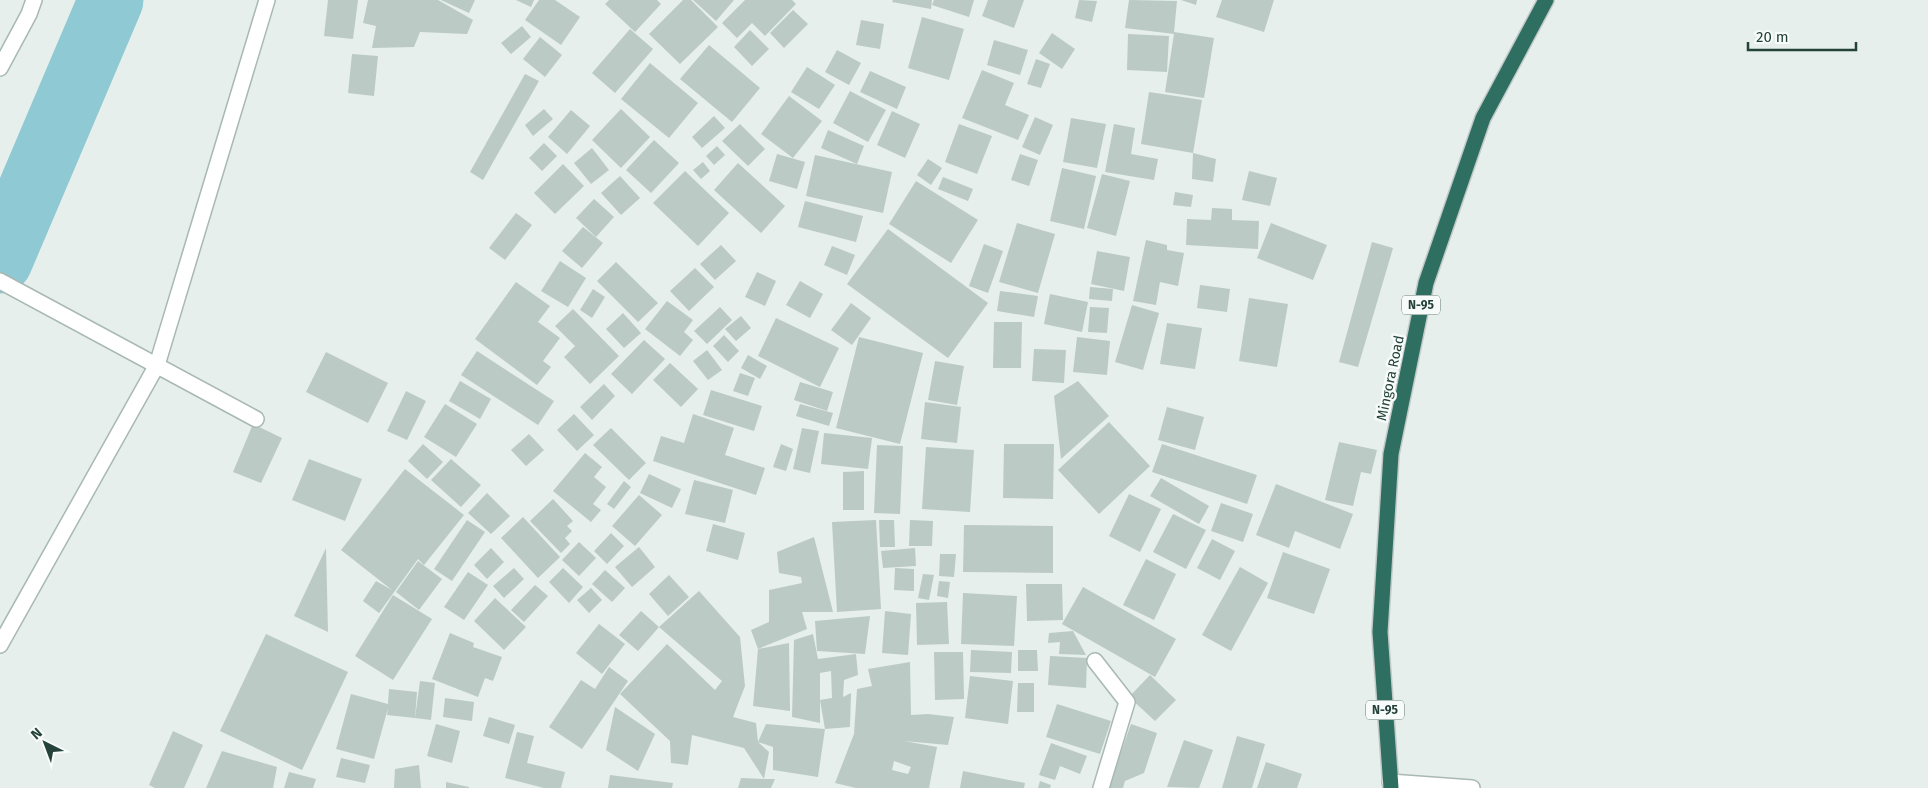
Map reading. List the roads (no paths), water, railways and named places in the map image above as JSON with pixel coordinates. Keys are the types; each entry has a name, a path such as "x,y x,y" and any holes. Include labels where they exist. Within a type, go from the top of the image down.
{"highway":[{"name":"Mingora Road","path":"1391,785 1380,632 1393,444 1429,274 1483,118 1546,0"}],"street":[{"path":"0,68 29,14 34,0"},
{"path":"0,645 158,365 267,0"},
{"path":"0,281 256,419"},
{"path":"1095,661 1127,702 1102,788"},
{"path":"1391,785 1472,788"}],"waterway":[{"path":"0,261 111,0"}]}
